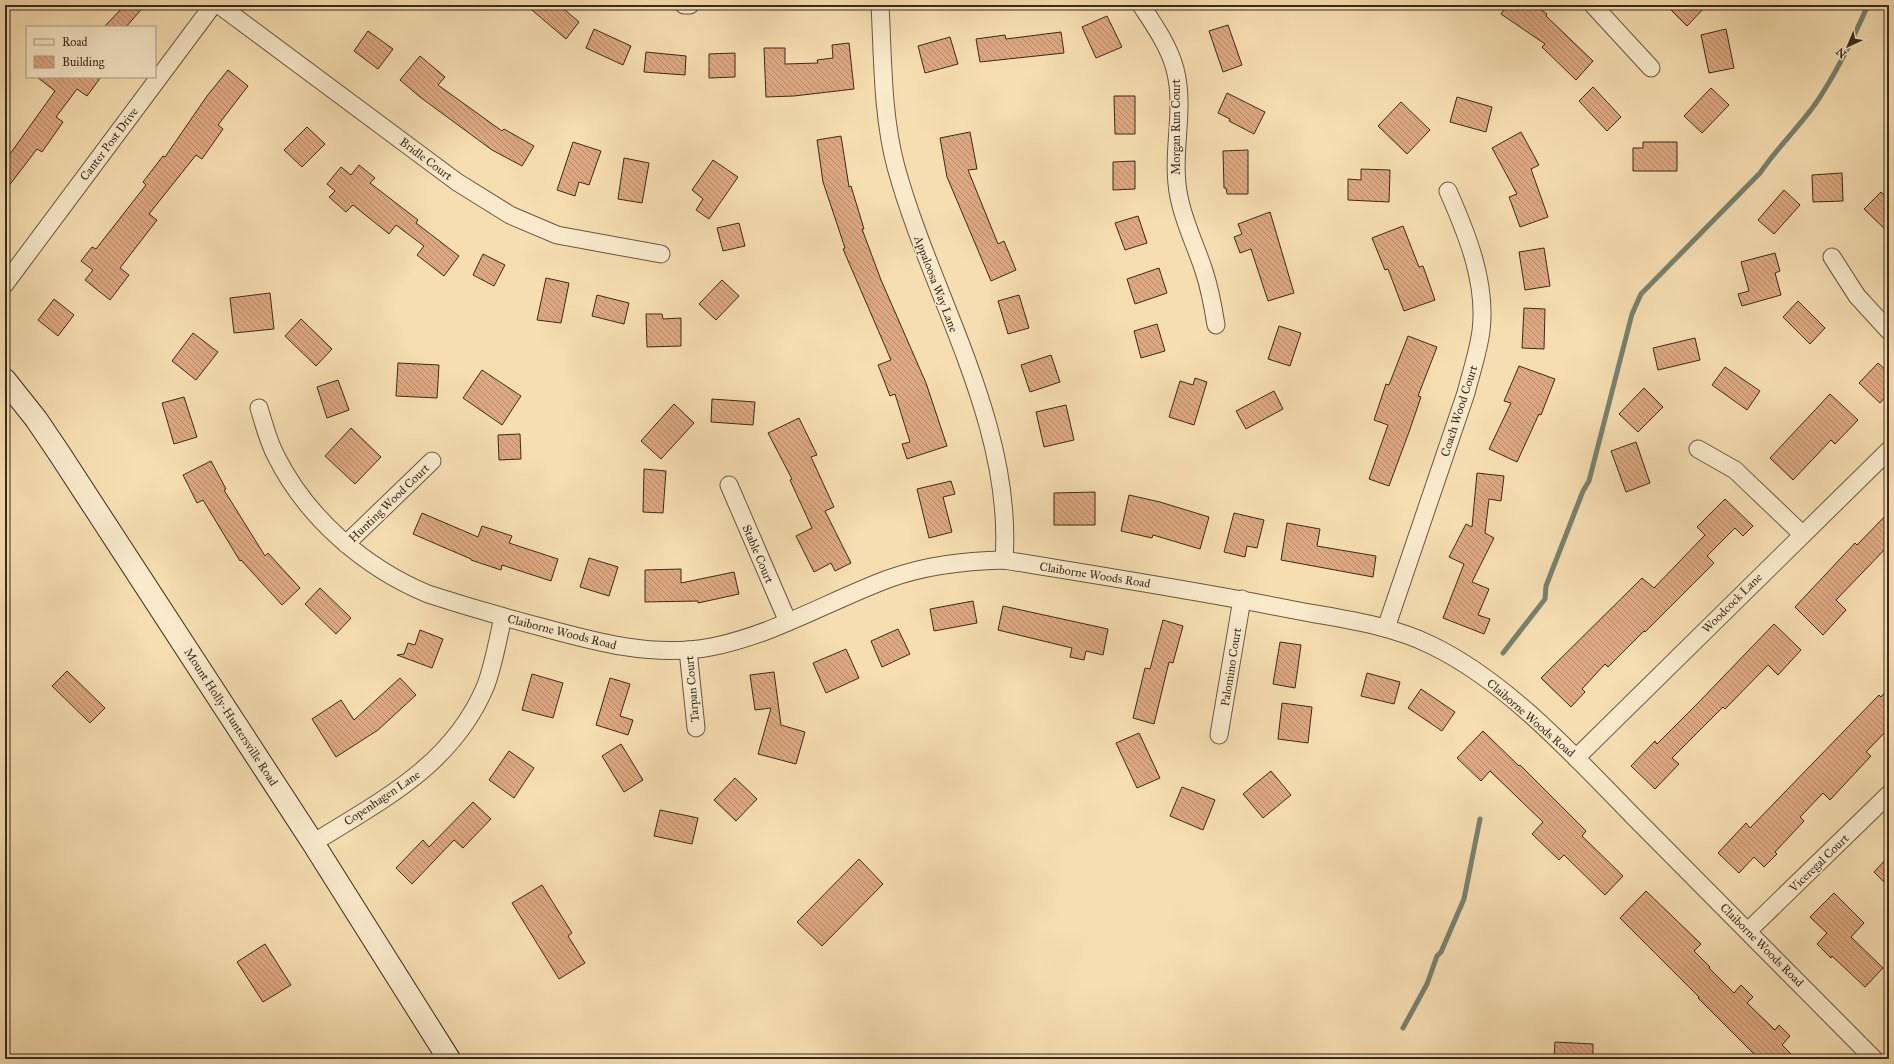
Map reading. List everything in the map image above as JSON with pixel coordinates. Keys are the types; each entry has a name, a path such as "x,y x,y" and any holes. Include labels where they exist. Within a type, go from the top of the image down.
{"main road":[{"name":"Mount Holly-Huntersville Road","path":"5,380 36,419 59,453 313,843 449,1059"}],"street":[{"name":"Canter Post Drive","path":"5,284 213,5"},
{"name":"Bridle Court","path":"219,5 457,182 510,215 557,235 661,254"},
{"path":"684,5 690,5"},
{"name":"Appaloosa Way Lane","path":"880,5 885,99 895,165 913,222 986,416 1000,484 1005,522 1004,560"},
{"name":"Morgan Run Court","path":"1141,5 1166,46 1175,68 1179,89 1175,160 1178,195 1183,217 1209,287 1216,325"},
{"path":"1593,5 1651,68"},
{"name":"Coach Wood Court","path":"1386,628 1466,394 1481,331 1482,304 1478,279 1465,233 1448,191"},
{"path":"1832,257 1857,296 1889,331"},
{"name":"Claiborne Woods Road","path":"259,408 276,456 294,487 313,510 346,544 377,568 406,585 428,594 593,642 652,649 688,650 711,647 760,633 899,575 938,565 968,561 1004,560 1242,599 1386,628 1431,645 1478,672 1507,694 1576,758 1874,1059"},
{"path":"1698,449 1735,470 1802,534"},
{"name":"Woodcock Lane","path":"1576,758 1889,450"},
{"name":"Hunting Wood Court","path":"346,544 432,461"},
{"name":"Stable Court","path":"729,486 788,622"},
{"name":"Palomino Court","path":"1219,735 1242,599"},
{"name":"Copenhagen Lane","path":"313,843 399,790 421,773 450,745 479,701 486,683 503,617"},
{"name":"Tarpan Court","path":"688,650 696,728"},
{"name":"Viceregal Court","path":"1748,931 1889,794"}],"building":[{"path":"125,5 145,5 127,26 105,26"},
{"path":"526,5 559,5 579,22 566,39"},
{"path":"1507,5 1535,5 1547,14 1546,16 1593,61 1576,80 1542,47 1545,44 1501,14"},
{"path":"1666,5 1707,5 1687,26"},
{"path":"1107,16 1122,47 1096,58 1082,27"},
{"path":"1228,25 1242,65 1223,72 1209,31"},
{"path":"594,29 631,46 623,65 586,48"},
{"path":"1726,29 1734,68 1709,73 1701,35"},
{"path":"368,31 393,49 378,69 354,51"},
{"path":"1061,32 1064,53 980,62 976,39 1005,35 1006,39"},
{"path":"950,37 958,64 925,73 918,46"},
{"path":"849,43 854,89 794,96 766,97 764,48 785,48 785,64 818,63 817,60 833,58 832,45"},
{"path":"646,52 686,56 685,75 644,72"},
{"path":"735,53 735,77 709,78 709,54"},
{"path":"420,56 445,77 438,85 502,131 504,129 534,146 522,166 492,150 420,97 400,80"},
{"path":"228,70 248,86 218,125 223,129 202,159 196,155 149,214 157,220 120,268 129,275 110,300 85,280 93,270 81,261 92,247 96,249 146,185 143,182 163,156 165,157 207,96"},
{"path":"38,78 100,78 87,96 77,89 56,117 63,122 42,152 37,149 5,191 5,150 10,154 55,91"},
{"path":"1593,87 1621,117 1607,131 1579,101"},
{"path":"1711,88 1729,105 1702,133 1684,116"},
{"path":"1227,93 1265,112 1254,134 1229,121 1230,119 1218,113"},
{"path":"1114,96 1135,96 1135,134 1115,134"},
{"path":"1457,97 1492,107 1486,132 1450,122"},
{"path":"1401,102 1430,130 1407,154 1378,126"},
{"path":"307,127 325,144 302,167 284,150"},
{"path":"970,132 977,169 968,170 998,244 1004,241 1016,270 991,281 947,177 940,138"},
{"path":"1521,132 1539,165 1531,169 1548,217 1520,227 1509,197 1517,194 1492,148"},
{"path":"841,136 849,187 851,186 864,229 862,229 881,280 926,383 947,446 907,459 902,444 910,442 895,394 890,396 878,365 891,360 843,249 845,248 823,182 817,140"},
{"path":"573,142 601,151 589,185 579,182 575,196 557,190"},
{"path":"1643,142 1677,142 1677,171 1633,171 1633,148 1643,148"},
{"path":"1248,150 1248,194 1227,194 1226,188 1224,188 1223,151"},
{"path":"624,158 649,163 642,203 618,199"},
{"path":"713,160 738,177 709,219 696,210 703,199 692,190"},
{"path":"1135,161 1135,189 1113,190 1113,162"},
{"path":"359,165 375,178 370,183 418,220 416,223 459,256 444,276 417,255 424,246 396,225 389,234 353,205 346,212 329,197 335,191 327,184 341,167 351,175"},
{"path":"1361,169 1390,170 1389,202 1348,200 1348,179 1361,180"},
{"path":"1842,173 1843,201 1813,202 1812,175"},
{"path":"1784,190 1800,205 1774,234 1758,220"},
{"path":"1881,192 1889,200 1889,233 1864,209"},
{"path":"1270,212 1294,293 1268,301 1251,249 1240,253 1234,237 1242,234 1238,224"},
{"path":"1138,216 1147,243 1125,250 1115,223"},
{"path":"739,223 745,246 723,251 717,228"},
{"path":"1403,226 1419,267 1423,266 1435,300 1404,311 1388,269 1385,270 1372,238"},
{"path":"1544,248 1550,286 1525,290 1519,252"},
{"path":"1775,253 1780,271 1775,273 1781,295 1742,306 1738,294 1749,291 1741,262"},
{"path":"483,254 505,265 494,286 473,275"},
{"path":"1159,268 1167,293 1135,304 1127,279"},
{"path":"546,278 569,283 561,323 537,320"},
{"path":"722,280 739,296 716,320 699,304"},
{"path":"270,293 274,329 234,333 230,298"},
{"path":"597,295 629,303 624,324 592,316"},
{"path":"1019,295 1029,328 1008,334 998,301"},
{"path":"54,299 74,315 58,336 38,320"},
{"path":"1798,301 1825,328 1810,344 1783,317"},
{"path":"1524,308 1545,309 1544,349 1522,348"},
{"path":"646,314 662,314 663,319 681,318 681,346 647,347"},
{"path":"301,319 332,349 316,366 285,336"},
{"path":"1157,324 1165,351 1141,358 1134,331"},
{"path":"1279,326 1301,333 1290,366 1268,359"},
{"path":"193,333 218,352 196,380 172,361"},
{"path":"1408,336 1437,347 1418,396 1421,397 1389,486 1369,479 1388,425 1374,420 1386,384 1389,385"},
{"path":"1695,338 1700,360 1658,370 1653,348"},
{"path":"1051,355 1060,382 1030,392 1021,365"},
{"path":"398,363 439,365 437,398 396,396"},
{"path":"1878,363 1889,373 1889,393 1880,403 1859,383"},
{"path":"1519,366 1555,379 1541,415 1539,414 1517,462 1489,449 1511,403 1504,401"},
{"path":"1725,367 1760,391 1747,410 1712,385"},
{"path":"482,370 521,396 502,425 463,398"},
{"path":"1195,378 1207,382 1194,425 1169,417 1180,381 1193,385"},
{"path":"338,380 349,410 327,418 317,387"},
{"path":"1644,388 1663,407 1638,432 1619,414"},
{"path":"1274,391 1283,409 1246,429 1236,411"},
{"path":"1830,394 1858,420 1835,444 1831,440 1793,480 1770,458"},
{"path":"184,397 197,437 174,444 162,403"},
{"path":"712,399 755,402 753,425 711,422"},
{"path":"674,404 694,423 661,459 641,441"},
{"path":"1066,405 1074,440 1044,447 1036,412"},
{"path":"799,418 817,455 811,457 834,507 825,511 851,563 835,571 831,563 814,572 796,536 812,528 790,480 792,479 768,433"},
{"path":"351,428 381,457 355,484 325,456"},
{"path":"520,434 521,459 499,460 498,435"},
{"path":"1636,442 1650,483 1626,492 1611,451"},
{"path":"211,461 226,489 224,490 265,556 268,553 300,588 282,605 241,560 240,561 203,500 197,503 183,475"},
{"path":"644,469 666,471 663,513 643,512"},
{"path":"1477,473 1504,476 1501,501 1489,499 1485,533 1494,538 1472,582 1489,589 1478,615 1490,619 1484,634 1443,618 1464,564 1449,557 1466,524 1472,527"},
{"path":"951,481 955,494 943,497 952,532 929,538 917,489"},
{"path":"1095,492 1095,525 1054,525 1054,493"},
{"path":"1129,495 1160,502 1209,517 1200,549 1153,535 1152,538 1121,531"},
{"path":"1725,499 1753,526 1743,536 1735,528 1707,556 1714,563 1608,667 1605,664 1582,689 1585,692 1571,707 1541,678 1642,578 1654,588 1705,535 1697,527"},
{"path":"1889,512 1889,545 1836,600 1846,610 1823,635 1795,607 1855,543 1857,545"},
{"path":"422,513 478,537 482,526 512,536 509,543 558,559 551,581 502,565 501,570 471,560 413,534"},
{"path":"1234,513 1264,520 1257,548 1247,546 1245,557 1224,552"},
{"path":"1287,523 1320,529 1317,546 1376,556 1373,577 1281,560"},
{"path":"589,558 618,567 609,596 580,587"},
{"path":"681,569 681,583 734,572 739,594 698,603 698,601 645,602 645,570"},
{"path":"320,588 351,618 336,634 305,604"},
{"path":"973,601 977,623 934,631 930,609"},
{"path":"1003,606 1108,629 1103,655 1086,651 1084,660 1070,657 1072,648 998,630"},
{"path":"1163,620 1183,626 1173,663 1169,662 1154,724 1133,718 1145,668 1150,669"},
{"path":"1774,624 1801,650 1778,675 1768,665 1725,709 1723,707 1672,758 1679,764 1655,789 1631,766 1655,741 1657,744"},
{"path":"898,629 910,654 882,667 871,641"},
{"path":"420,630 443,639 432,668 397,655 404,654 408,643 415,645"},
{"path":"1280,642 1301,645 1295,688 1273,684"},
{"path":"846,649 859,678 826,693 813,663"},
{"path":"67,671 105,708 90,723 52,686"},
{"path":"774,672 781,725 805,732 796,764 758,754 771,708 755,710 750,675"},
{"path":"1367,673 1400,682 1394,704 1361,696"},
{"path":"532,674 563,683 553,718 522,710"},
{"path":"400,678 416,695 378,730 336,757 312,719 341,700 354,720"},
{"path":"610,678 630,684 620,716 633,720 628,735 596,725"},
{"path":"1889,688 1889,728 1866,752 1871,756 1830,800 1823,793 1800,817 1804,821 1775,852 1777,854 1764,867 1754,857 1739,873 1718,853 1746,823 1750,828 1879,695 1881,697"},
{"path":"1421,689 1455,712 1442,731 1408,708"},
{"path":"1282,703 1312,707 1308,743 1278,739"},
{"path":"1483,731 1519,766 1520,765 1586,831 1582,836 1623,876 1605,895 1564,855 1559,860 1532,834 1543,822 1490,771 1481,781 1457,758"},
{"path":"1139,733 1160,778 1137,788 1116,743"},
{"path":"621,744 643,780 624,792 602,756"},
{"path":"509,751 534,768 514,798 489,780"},
{"path":"1271,771 1291,795 1263,818 1243,794"},
{"path":"735,778 757,799 736,821 714,800"},
{"path":"1182,787 1215,800 1203,830 1170,816"},
{"path":"473,802 491,819 463,848 454,840 412,884 396,868 423,840 429,847"},
{"path":"660,810 698,818 692,844 654,836"},
{"path":"1889,856 1889,887 1874,872"},
{"path":"859,859 883,884 822,946 797,922"},
{"path":"542,885 572,933 568,936 585,963 559,979 512,903"},
{"path":"1646,891 1701,944 1694,951 1710,967 1709,968 1734,993 1741,985 1753,997 1747,1003 1775,1030 1779,1025 1790,1036 1782,1045 1796,1059 1759,1059 1620,918"},
{"path":"1834,893 1864,923 1851,937 1883,968 1865,987 1817,944 1827,933 1810,917"},
{"path":"265,944 291,985 263,1002 237,962"},
{"path":"1555,1042 1593,1044 1593,1059 1554,1059"}],"waterway":[{"path":"1503,653 1545,599 1546,586 1583,491 1589,481 1632,314 1641,294 1760,173 1809,112 1824,91 1838,67 1868,5"},
{"path":"1403,1028 1427,984 1437,956 1441,952 1464,899 1480,819"}]}
